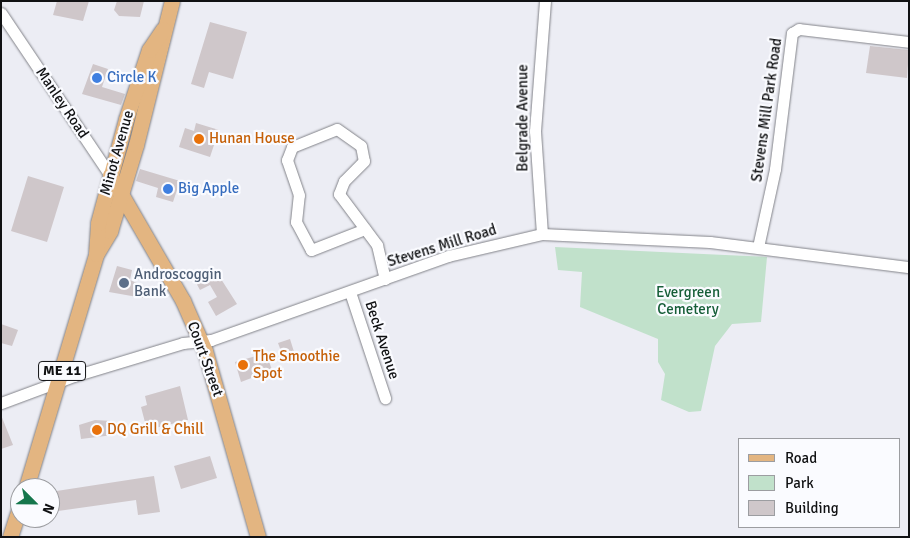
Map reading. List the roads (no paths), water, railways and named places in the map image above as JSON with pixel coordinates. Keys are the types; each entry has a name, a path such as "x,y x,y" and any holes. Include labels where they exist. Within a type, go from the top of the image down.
{"main road":[{"name":"Minot Avenue","path":"96,254 110,231 121,196 162,55 163,29 172,1"},
{"name":"Minot Avenue","path":"29,478 96,254 98,223 110,176 149,50 163,29"},
{"name":"Manley Road","path":"110,176 121,196"},
{"name":"Court Street","path":"121,196 183,301 201,341 258,537"}],"street":[{"name":"Belgrade Avenue","path":"542,234 535,131 545,1"},
{"name":"Manley Road","path":"1,13 110,176"},
{"name":"Stevens Mill Park Road","path":"758,247 776,168 792,33 799,29 909,42"},
{"path":"366,229 311,250 296,222 300,195 287,160 292,147 337,129 361,146 364,161 344,181 339,194 366,229 378,245 385,280"},
{"name":"Stevens Mill Road","path":"1,403 59,382 201,341 472,249 542,234 758,247 909,268"},
{"name":"Beck Avenue","path":"350,292 385,398"}],"place":[{"name":"Circle K","path":"97,78"},
{"name":"Hunan House","path":"199,139"},
{"name":"Big Apple","path":"168,189"},
{"name":"Androscoggin Bank","path":"124,283"},
{"name":"The Smoothie Spot","path":"243,365"},
{"name":"DQ Grill & Chill","path":"97,430"}],"park label":[{"name":"Evergreen Cemetery","path":"688,300"}]}
